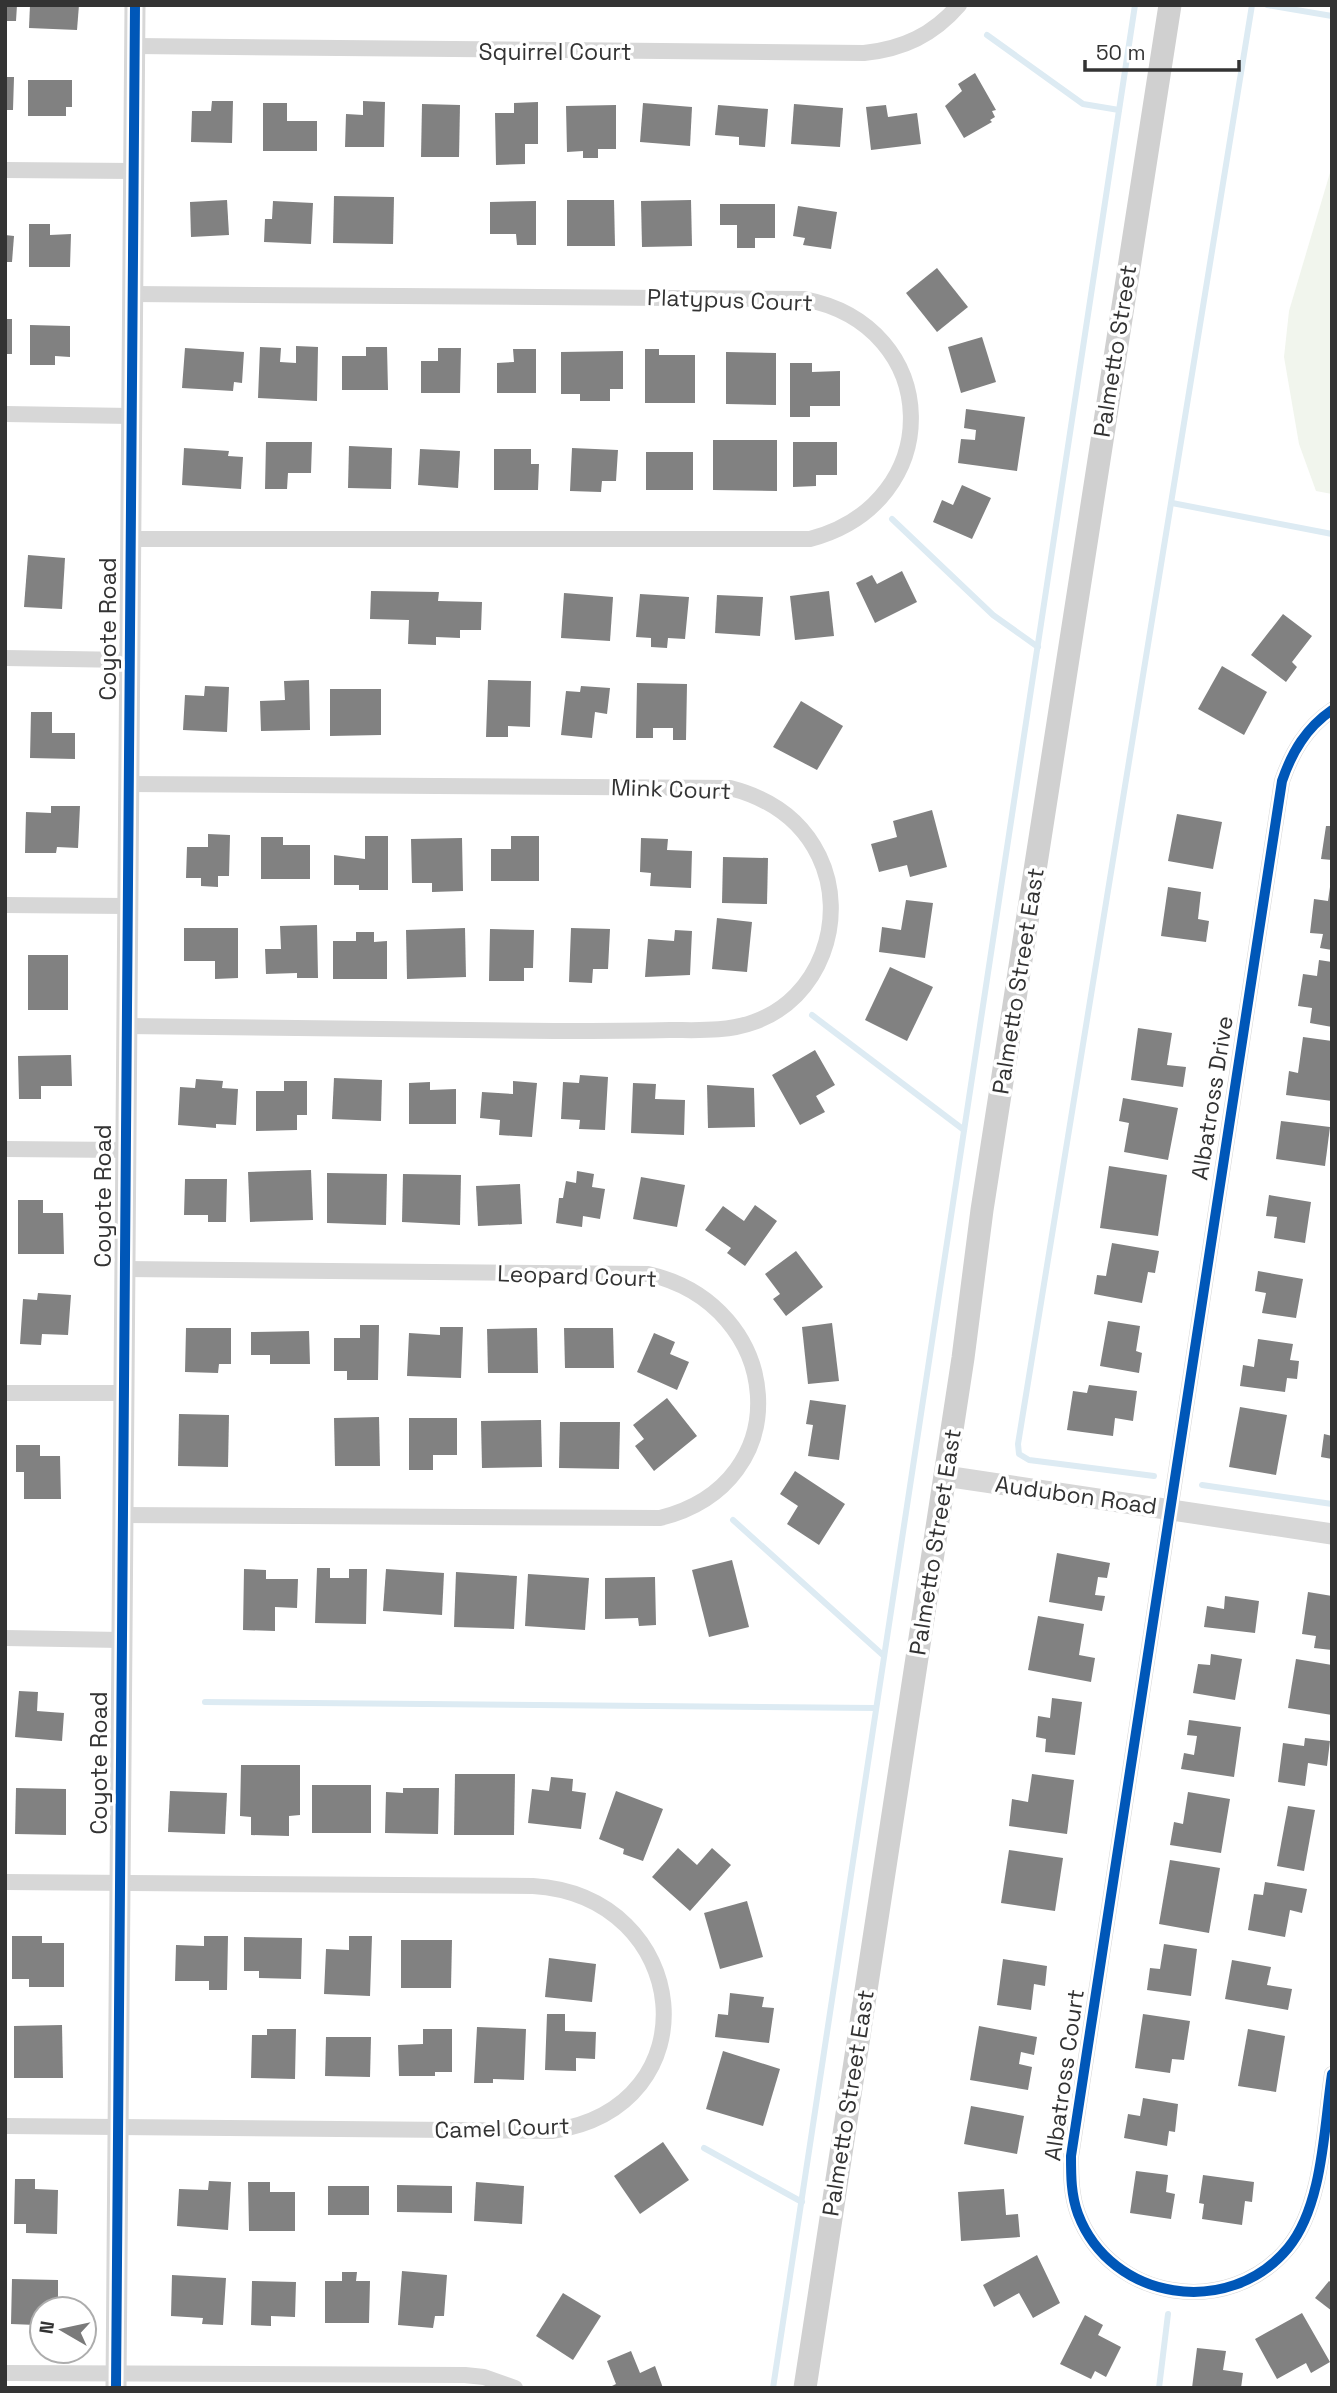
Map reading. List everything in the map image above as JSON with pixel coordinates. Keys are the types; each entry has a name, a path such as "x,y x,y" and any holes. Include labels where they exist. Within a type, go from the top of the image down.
{"main road":[{"name":"Palmetto Street","path":"1062,696 1170,5"},
{"name":"Palmetto Street East","path":"804,2388 1062,696"}],"street":[{"name":"Coyote Road","path":"116,2382 135,5"},
{"name":"Squirrel Court","path":"136,46 864,53 902,46 919,39 935,29 959,5"},
{"path":"5,170 133,171"},
{"name":"Platypus Court","path":"129,539 810,539 855,521 878,503 890,488 907,453 911,415 900,369 873,330 841,309 804,299 132,294"},
{"path":"5,414 131,416"},
{"path":"5,659 128,660"},
{"name":"Albatross Drive","path":"1171,1509 1282,781 1298,745 1310,729 1332,710"},
{"name":"Mink Court","path":"125,1026 601,1031 730,1028 771,1015 798,994 818,966 827,942 831,916 827,877 811,841 775,807 749,793 730,788 127,784"},
{"path":"5,905 126,906"},
{"path":"5,1149 124,1150"},
{"name":"Leopard Court","path":"122,1515 660,1518 694,1507 723,1486 752,1441 758,1406 748,1352 729,1320 701,1294 658,1276 630,1273 124,1269"},
{"path":"5,1393 123,1392"},
{"name":"Audubon Road","path":"945,1476 1332,1534"},
{"name":"Albatross Court","path":"1171,1509 1071,2156 1076,2205 1098,2248 1112,2263 1145,2284 1183,2293 1223,2290 1259,2274 1288,2248 1308,2214 1332,2074"},
{"path":"5,1638 121,1640"},
{"name":"Camel Court","path":"5,1882 533,1886 566,1890 605,1906 636,1933 654,1962 661,1980 665,2018 657,2056 637,2089 607,2114 571,2128 511,2131 5,2126"},
{"path":"5,2373 116,2382 466,2375 484,2377 515,2388"}],"shaded area":[{"path":"1332,166 1332,494 1316,491 1299,444 1284,357 1289,311"}],"building":[{"path":"5,5 17,5 16,21 5,21"},
{"path":"30,5 79,5 77,30 29,28"},
{"path":"975,73 996,110 992,111 995,117 990,120 992,122 964,138 945,106 962,91 958,84"},
{"path":"5,77 14,77 13,110 5,110"},
{"path":"28,80 72,80 72,107 66,107 66,116 28,116"},
{"path":"212,101 233,101 232,143 191,142 192,111 211,111"},
{"path":"363,101 385,102 384,147 345,147 346,114 363,115"},
{"path":"538,102 538,144 525,144 525,164 496,165 495,113 514,113 514,103"},
{"path":"263,103 287,103 287,121 317,121 317,151 263,151"},
{"path":"643,103 692,107 690,146 640,142"},
{"path":"422,104 460,105 459,157 421,157"},
{"path":"794,104 843,108 840,147 791,144"},
{"path":"616,105 616,149 598,149 598,158 583,158 583,151 567,152 566,106"},
{"path":"718,105 768,109 765,147 739,145 739,137 715,135"},
{"path":"886,105 888,117 917,113 921,144 871,150 866,107"},
{"path":"334,196 394,197 393,244 333,243"},
{"path":"227,200 229,235 191,237 190,202"},
{"path":"567,200 614,200 615,246 567,246"},
{"path":"691,200 692,246 642,247 641,201"},
{"path":"273,201 313,203 311,244 264,242 265,219 272,219"},
{"path":"536,201 536,245 517,245 516,234 490,234 490,202"},
{"path":"720,204 775,204 775,238 755,238 755,248 737,248 737,225 720,225"},
{"path":"798,206 837,212 831,249 803,245 805,238 793,236"},
{"path":"29,224 50,224 50,235 71,234 70,267 29,267"},
{"path":"5,235 14,236 12,262 5,262"},
{"path":"937,268 968,307 937,332 906,293"},
{"path":"5,319 12,319 12,354 5,354"},
{"path":"30,325 70,326 70,357 55,356 55,365 30,365"},
{"path":"982,337 996,382 961,393 948,347"},
{"path":"296,346 318,347 317,401 258,398 260,347 281,348 280,362 296,363"},
{"path":"366,347 387,347 388,390 342,390 342,356 366,356"},
{"path":"185,348 244,352 242,383 234,382 233,391 182,388"},
{"path":"438,348 461,348 460,393 421,393 421,361 438,361"},
{"path":"513,349 536,349 536,393 497,393 497,363 514,362"},
{"path":"645,349 659,349 659,355 695,355 695,403 645,403"},
{"path":"623,351 623,389 610,389 610,401 580,401 580,394 561,394 561,352"},
{"path":"726,352 776,353 776,405 726,404"},
{"path":"790,363 812,363 812,372 840,371 840,406 810,406 810,417 790,417"},
{"path":"966,409 1025,417 1017,471 958,463 961,439 975,440 976,430 964,428"},
{"path":"713,440 777,440 777,491 713,490"},
{"path":"266,442 312,442 311,473 288,473 287,489 265,489"},
{"path":"793,442 837,442 837,475 816,475 816,486 793,487"},
{"path":"349,446 392,448 391,489 348,488"},
{"path":"184,448 229,451 228,456 243,457 241,489 182,485"},
{"path":"572,448 618,450 616,481 602,481 601,492 570,491"},
{"path":"420,449 460,451 458,488 418,485"},
{"path":"494,449 531,449 531,464 539,464 538,490 494,490"},
{"path":"646,452 693,452 693,490 646,490"},
{"path":"962,485 991,498 972,539 933,522 942,500 953,505"},
{"path":"28,555 65,558 62,609 24,607"},
{"path":"902,571 917,602 875,623 856,583 872,575 877,584"},
{"path":"371,591 439,592 438,601 482,602 481,630 460,630 460,638 436,637 436,645 408,644 409,620 370,619"},
{"path":"829,591 834,636 795,640 790,596"},
{"path":"564,593 613,597 610,641 561,638"},
{"path":"640,594 689,597 685,639 668,638 667,648 651,647 651,638 636,637"},
{"path":"717,595 763,597 760,636 715,633"},
{"path":"1283,614 1312,636 1292,662 1297,667 1286,682 1251,655"},
{"path":"1222,666 1267,692 1244,735 1198,709"},
{"path":"309,680 310,730 261,731 260,701 285,700 284,681"},
{"path":"488,680 531,681 530,727 508,726 508,737 486,737"},
{"path":"637,683 687,684 686,740 673,740 673,728 653,728 653,738 636,738"},
{"path":"205,686 229,687 227,732 183,730 185,695 204,696"},
{"path":"581,686 610,688 607,714 595,712 592,738 561,735 566,691 580,692"},
{"path":"330,689 381,689 381,735 330,736"},
{"path":"801,701 843,726 817,770 773,747"},
{"path":"31,712 52,712 52,733 75,733 75,759 30,758"},
{"path":"51,806 80,806 78,848 57,847 56,853 25,853 26,812 51,813"},
{"path":"932,810 947,867 910,877 907,865 879,872 871,844 897,837 893,821"},
{"path":"1177,814 1222,822 1213,869 1168,861"},
{"path":"1326,826 1332,826 1332,860 1321,859"},
{"path":"208,834 230,835 229,876 218,876 218,887 201,886 201,878 186,878 187,847 208,847"},
{"path":"365,836 388,836 388,890 359,890 359,885 334,885 334,855 365,859"},
{"path":"511,836 539,836 539,881 491,881 491,849 511,849"},
{"path":"261,837 283,837 283,845 310,845 310,879 261,879"},
{"path":"462,838 463,891 432,892 432,883 412,883 411,839"},
{"path":"641,838 668,839 667,850 692,851 691,888 650,886 651,873 640,872"},
{"path":"723,857 768,858 767,904 722,903"},
{"path":"1168,887 1201,892 1198,919 1209,921 1206,942 1161,936"},
{"path":"1330,887 1332,950 1320,948 1323,934 1310,933 1314,899 1328,901"},
{"path":"906,900 933,903 925,958 879,952 882,927 901,930"},
{"path":"717,918 752,922 747,972 712,969"},
{"path":"317,925 318,978 297,978 297,973 266,974 265,949 281,949 280,926"},
{"path":"184,928 238,928 238,978 215,979 215,961 184,961"},
{"path":"465,928 466,977 407,979 406,930"},
{"path":"571,928 610,929 608,969 593,969 592,983 569,982"},
{"path":"490,929 534,930 533,968 524,968 524,981 489,981"},
{"path":"675,930 692,931 690,975 645,977 648,939 674,941"},
{"path":"356,932 374,932 374,942 387,941 387,979 333,979 333,941 356,941"},
{"path":"28,955 68,955 68,1010 28,1010"},
{"path":"1319,960 1332,962 1332,1027 1310,1023 1312,1008 1298,1006 1303,974 1317,976"},
{"path":"890,967 933,987 907,1041 865,1020"},
{"path":"1138,1028 1172,1033 1167,1065 1186,1067 1183,1087 1131,1080"},
{"path":"1303,1037 1332,1041 1332,1101 1286,1095 1289,1071 1298,1073"},
{"path":"815,1050 835,1085 816,1096 825,1112 800,1125 772,1075"},
{"path":"71,1055 72,1086 41,1086 41,1099 19,1099 18,1056"},
{"path":"580,1075 608,1077 605,1130 579,1129 580,1120 561,1119 563,1082 579,1083"},
{"path":"334,1078 382,1080 381,1121 332,1119"},
{"path":"196,1079 223,1081 222,1088 238,1089 236,1125 216,1124 216,1128 178,1125 180,1087 195,1088"},
{"path":"284,1081 307,1081 307,1115 297,1115 297,1130 256,1131 256,1091 284,1091"},
{"path":"513,1081 537,1083 532,1137 499,1135 500,1120 480,1118 482,1092 513,1094"},
{"path":"430,1082 430,1090 456,1089 456,1124 409,1124 409,1083"},
{"path":"633,1083 656,1084 655,1099 685,1100 684,1135 631,1133"},
{"path":"707,1085 754,1088 755,1127 708,1128"},
{"path":"1123,1098 1178,1108 1168,1160 1124,1152 1129,1123 1119,1121"},
{"path":"1281,1121 1330,1127 1325,1166 1276,1159"},
{"path":"1109,1166 1167,1175 1158,1236 1100,1228"},
{"path":"311,1170 313,1220 250,1222 248,1172"},
{"path":"577,1171 594,1174 592,1187 605,1189 600,1219 583,1216 582,1227 556,1223 559,1198 563,1198 566,1181 576,1183"},
{"path":"327,1173 387,1174 386,1225 327,1223"},
{"path":"403,1174 461,1175 460,1225 402,1222"},
{"path":"641,1177 685,1185 677,1227 633,1219"},
{"path":"185,1179 227,1179 226,1222 208,1222 208,1215 184,1215"},
{"path":"520,1184 522,1224 478,1226 476,1186"},
{"path":"1269,1195 1311,1202 1305,1243 1274,1238 1277,1217 1266,1216"},
{"path":"18,1200 43,1200 43,1213 63,1213 64,1254 18,1254"},
{"path":"755,1205 777,1221 745,1266 727,1253 731,1248 705,1230 723,1206 744,1221"},
{"path":"1112,1243 1159,1251 1155,1273 1148,1272 1142,1303 1094,1294 1097,1275 1106,1276"},
{"path":"796,1251 823,1287 786,1316 773,1299 780,1294 765,1274"},
{"path":"1258,1271 1303,1279 1296,1318 1262,1313 1266,1293 1255,1291"},
{"path":"38,1293 71,1295 68,1335 42,1334 41,1345 20,1344 23,1299 37,1300"},
{"path":"1108,1321 1140,1326 1136,1351 1142,1353 1139,1373 1100,1366"},
{"path":"832,1323 839,1381 808,1384 802,1327"},
{"path":"360,1325 379,1325 378,1380 347,1380 347,1371 334,1371 334,1338 360,1338"},
{"path":"440,1327 463,1327 461,1378 407,1376 409,1333 440,1335"},
{"path":"186,1328 231,1328 231,1364 219,1364 218,1373 185,1372"},
{"path":"537,1328 538,1373 488,1373 487,1329"},
{"path":"564,1328 613,1328 614,1368 565,1368"},
{"path":"309,1331 310,1364 270,1364 270,1355 251,1355 251,1332"},
{"path":"654,1333 675,1342 670,1354 689,1362 677,1390 637,1372"},
{"path":"1258,1339 1293,1344 1290,1360 1299,1361 1297,1379 1287,1378 1285,1392 1240,1386 1243,1365 1254,1367"},
{"path":"1089,1385 1137,1391 1133,1421 1115,1418 1113,1436 1067,1430 1073,1391 1087,1393"},
{"path":"667,1398 697,1436 654,1471 635,1446 644,1439 633,1425"},
{"path":"810,1400 846,1405 839,1460 808,1456 813,1425 806,1424"},
{"path":"1240,1407 1287,1415 1276,1475 1229,1467"},
{"path":"179,1414 229,1415 228,1467 178,1466"},
{"path":"379,1417 380,1466 335,1466 334,1418"},
{"path":"409,1418 457,1418 457,1455 433,1455 433,1470 409,1470"},
{"path":"541,1420 542,1467 482,1468 481,1421"},
{"path":"560,1422 620,1422 619,1469 559,1468"},
{"path":"1324,1434 1332,1436 1332,1459 1321,1457"},
{"path":"16,1445 40,1445 40,1456 60,1456 61,1499 24,1499 24,1472 16,1472"},
{"path":"795,1471 845,1504 819,1545 787,1524 798,1506 780,1494"},
{"path":"1057,1553 1110,1563 1107,1578 1098,1577 1095,1595 1105,1596 1102,1611 1049,1602"},
{"path":"732,1560 749,1627 709,1637 692,1570"},
{"path":"317,1568 330,1568 330,1578 349,1578 349,1569 367,1569 366,1624 315,1623"},
{"path":"244,1569 266,1570 266,1579 298,1579 297,1608 275,1607 275,1631 243,1630"},
{"path":"386,1569 444,1573 442,1615 383,1611"},
{"path":"456,1572 517,1576 514,1629 454,1627"},
{"path":"528,1574 589,1578 585,1630 525,1626"},
{"path":"655,1577 656,1625 639,1626 638,1618 605,1619 605,1578"},
{"path":"1308,1592 1332,1596 1332,1650 1314,1648 1316,1636 1302,1634"},
{"path":"1225,1596 1259,1601 1255,1633 1204,1627 1207,1606 1224,1609"},
{"path":"1038,1616 1084,1624 1079,1655 1095,1658 1091,1682 1028,1670"},
{"path":"1211,1654 1242,1659 1235,1700 1193,1693 1198,1664 1210,1665"},
{"path":"1296,1659 1332,1665 1332,1715 1288,1708"},
{"path":"19,1691 38,1692 37,1711 64,1713 62,1741 15,1737"},
{"path":"1052,1698 1082,1702 1075,1755 1045,1752 1046,1739 1036,1737 1038,1716 1050,1718"},
{"path":"1189,1720 1241,1727 1234,1777 1181,1769 1184,1753 1194,1755 1197,1736 1187,1735"},
{"path":"1305,1738 1330,1741 1327,1766 1308,1763 1305,1786 1278,1782 1283,1743 1304,1746"},
{"path":"241,1765 300,1765 300,1815 289,1816 289,1836 251,1835 251,1817 240,1816"},
{"path":"455,1774 515,1774 514,1835 454,1835"},
{"path":"1032,1774 1074,1780 1067,1834 1009,1826 1012,1799 1028,1802"},
{"path":"551,1777 573,1779 572,1791 586,1793 581,1829 528,1823 532,1789 549,1791"},
{"path":"312,1785 371,1785 371,1833 312,1833"},
{"path":"16,1788 66,1789 66,1835 15,1834"},
{"path":"403,1788 439,1788 438,1834 385,1833 386,1792 403,1793"},
{"path":"170,1791 227,1793 225,1834 168,1832"},
{"path":"616,1791 663,1809 643,1861 623,1854 624,1849 599,1839"},
{"path":"1188,1792 1230,1799 1221,1853 1170,1845 1174,1822 1183,1824"},
{"path":"1288,1806 1315,1810 1304,1871 1277,1866"},
{"path":"678,1848 697,1865 712,1848 731,1865 690,1911 652,1877"},
{"path":"1009,1850 1063,1858 1055,1911 1001,1903"},
{"path":"1170,1860 1220,1868 1209,1933 1159,1924"},
{"path":"1265,1882 1307,1889 1302,1913 1290,1910 1285,1937 1248,1930 1254,1894 1263,1895"},
{"path":"747,1901 763,1957 720,1969 704,1913"},
{"path":"12,1936 42,1936 42,1943 64,1943 64,1987 29,1987 29,1979 12,1979"},
{"path":"204,1936 228,1936 227,1990 209,1990 209,1981 175,1981 176,1945 204,1946"},
{"path":"349,1936 372,1936 370,1996 324,1994 326,1949 349,1950"},
{"path":"244,1937 302,1938 301,1979 259,1978 259,1971 244,1971"},
{"path":"401,1940 452,1940 451,1988 401,1988"},
{"path":"1164,1944 1197,1949 1191,1996 1147,1990 1150,1968 1160,1969"},
{"path":"549,1958 596,1964 592,2002 545,1997"},
{"path":"1003,1959 1047,1966 1045,1986 1034,1984 1031,2010 997,2005"},
{"path":"1232,1960 1271,1967 1267,1985 1292,1989 1288,2010 1225,1999"},
{"path":"730,1993 764,1997 762,2007 774,2008 769,2043 715,2037 718,2014 728,2015"},
{"path":"547,2014 565,2014 565,2031 596,2032 595,2059 576,2058 576,2071 545,2070"},
{"path":"1143,2014 1190,2021 1184,2060 1172,2059 1170,2073 1135,2068"},
{"path":"62,2025 63,2078 14,2078 14,2026"},
{"path":"979,2026 1037,2037 1034,2055 1021,2052 1019,2064 1032,2067 1028,2090 970,2080"},
{"path":"477,2027 526,2029 524,2080 493,2079 493,2083 474,2083"},
{"path":"267,2029 296,2029 295,2079 251,2078 252,2035 267,2035"},
{"path":"423,2029 452,2029 452,2072 435,2072 435,2076 399,2076 398,2045 423,2044"},
{"path":"1248,2029 1285,2036 1276,2092 1238,2086"},
{"path":"326,2037 371,2037 370,2077 325,2076"},
{"path":"723,2051 780,2069 763,2126 706,2109"},
{"path":"1143,2098 1178,2104 1175,2132 1169,2131 1167,2146 1124,2138 1128,2114 1140,2116"},
{"path":"971,2106 1024,2116 1017,2154 964,2144"},
{"path":"663,2142 689,2180 640,2214 614,2176"},
{"path":"1136,2171 1168,2175 1166,2192 1175,2194 1171,2219 1130,2213"},
{"path":"1203,2175 1254,2182 1252,2202 1245,2201 1242,2225 1202,2219 1204,2204 1199,2203"},
{"path":"15,2179 35,2179 35,2189 58,2190 57,2234 26,2233 26,2224 14,2224"},
{"path":"209,2181 231,2182 228,2230 177,2226 179,2189 208,2190"},
{"path":"248,2182 270,2182 270,2192 295,2192 295,2231 249,2231"},
{"path":"476,2182 524,2186 522,2224 474,2221"},
{"path":"397,2185 452,2186 452,2213 397,2212"},
{"path":"328,2186 369,2186 369,2215 328,2215"},
{"path":"1004,2189 1006,2215 1018,2214 1020,2237 961,2241 958,2192"},
{"path":"1037,2255 1060,2303 1033,2318 1019,2293 994,2307 983,2285"},
{"path":"402,2271 447,2275 444,2316 435,2316 433,2328 398,2325"},
{"path":"342,2272 357,2272 356,2281 370,2281 369,2323 325,2323 325,2281 342,2281"},
{"path":"172,2275 226,2278 223,2325 202,2324 203,2318 171,2316"},
{"path":"12,2279 58,2280 58,2295 28,2295 28,2325 11,2324"},
{"path":"252,2281 296,2282 295,2317 271,2316 271,2326 251,2325"},
{"path":"1329,2281 1332,2283 1332,2311 1315,2298"},
{"path":"563,2293 601,2316 573,2360 536,2336"},
{"path":"1302,2313 1330,2362 1311,2373 1306,2363 1277,2379 1255,2339"},
{"path":"1085,2315 1103,2325 1098,2335 1121,2347 1106,2377 1095,2371 1091,2379 1060,2364"},
{"path":"1197,2348 1226,2351 1223,2370 1243,2373 1241,2388 1192,2388"},
{"path":"631,2351 640,2373 655,2366 663,2388 608,2388 616,2384 607,2361"}],"waterway":[{"path":"773,2388 1135,5"},
{"path":"1154,1476 1029,1460 1019,1454 1018,1444 1252,5"},
{"path":"1267,5 1332,16"},
{"path":"987,35 1083,104 1119,110"},
{"path":"1172,503 1332,534"},
{"path":"892,519 993,615 1038,647"},
{"path":"812,1015 964,1130"},
{"path":"1202,1485 1332,1504"},
{"path":"733,1520 884,1656"},
{"path":"205,1702 876,1708"},
{"path":"704,2148 802,2202"},
{"path":"1159,2388 1168,2314"}],"cycle path":[{"path":"116,2388 135,5"},
{"path":"1332,710 1301,741 1282,781 1071,2156 1076,2207 1094,2243 1116,2266 1143,2282 1173,2290 1204,2291 1235,2285 1263,2270 1288,2248 1309,2211 1320,2165 1332,2074"}]}
